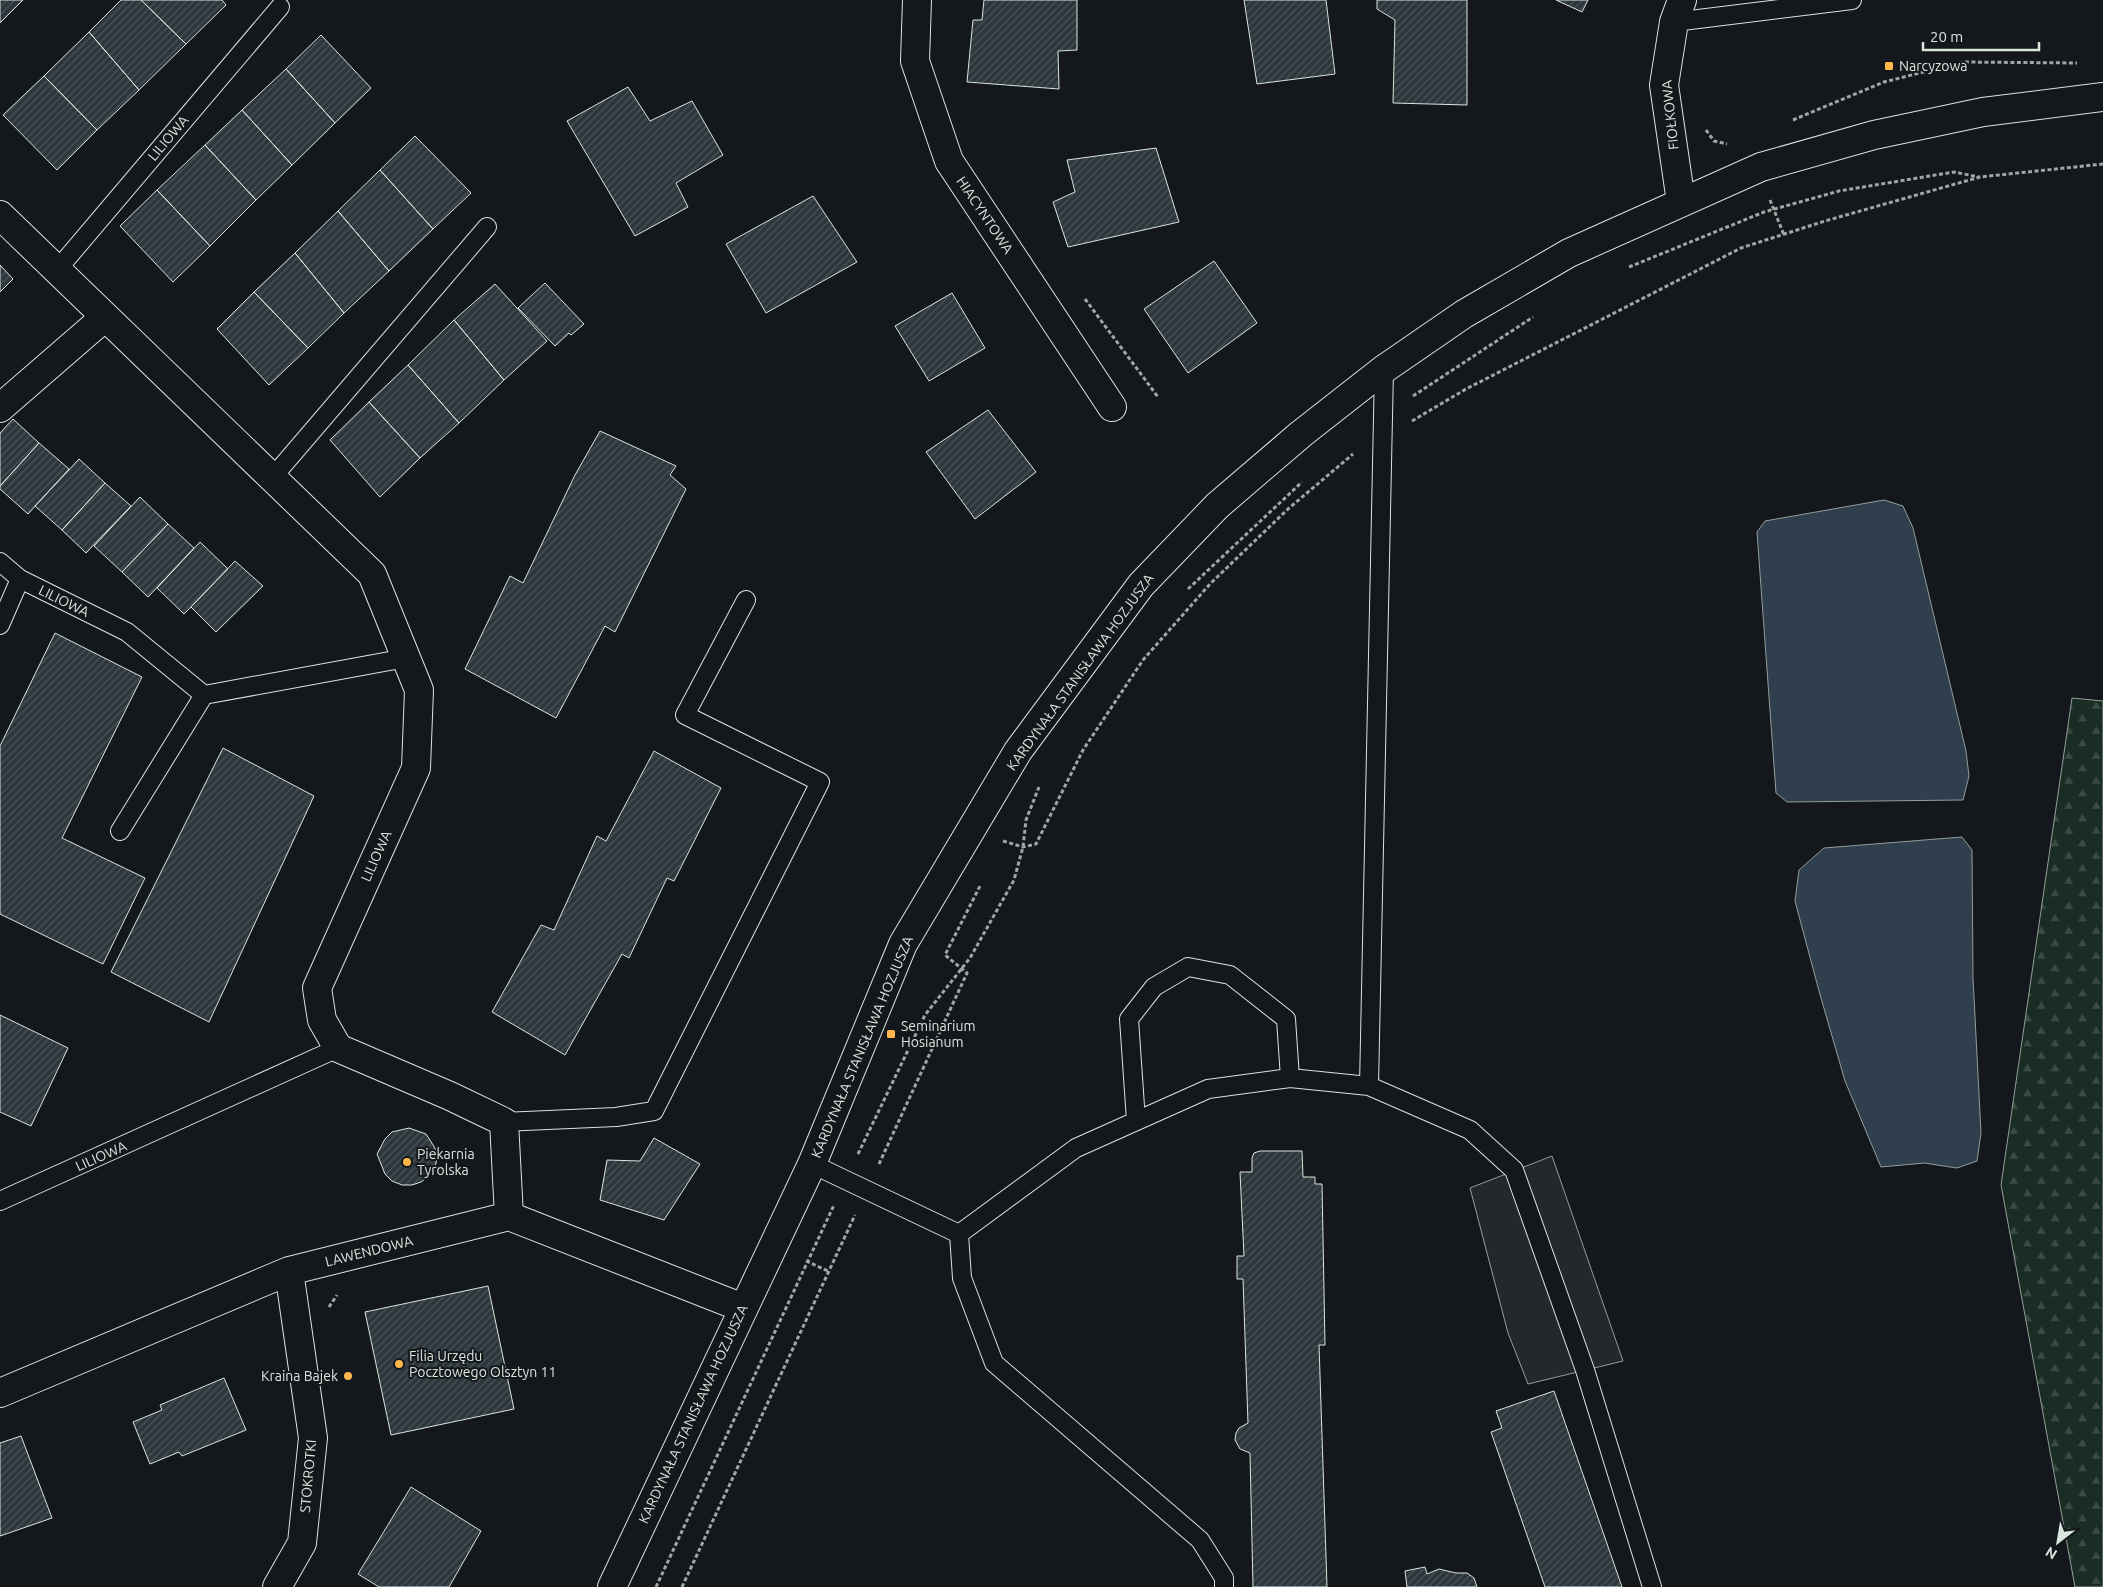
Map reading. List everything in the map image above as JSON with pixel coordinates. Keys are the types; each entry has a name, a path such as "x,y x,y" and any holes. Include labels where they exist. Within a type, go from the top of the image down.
{"street":[{"name":"HIACYNTOWA","path":"916,0 915,61 949,161 1112,407"},
{"name":"FIOŁKOWA","path":"1678,11 1664,85 1681,202"},
{"name":"KARDYNAŁA STANISŁAWA HOZJUSZA","path":"612,1587 812,1164 903,944 1018,751 1141,585 1217,506 1301,434 1384,369 1464,314 1569,254 1681,202 1761,167 1874,135 1984,112 2103,98"},
{"name":"LILIOWA","path":"0,215 372,574 419,690 416,768 317,988 322,1020 338,1048"},
{"path":"0,408 105,317"},
{"path":"338,1048 450,1096 504,1122 508,1216 743,1308"},
{"name":"LAWENDOWA","path":"0,1394 289,1271 508,1216"},
{"name":"STOKROTKI","path":"277,1587 302,1543 313,1438 289,1271"}],"lane":[{"path":"1678,11 1852,0"},
{"name":"LILIOWA","path":"57,270 280,7"},
{"path":"272,478 487,227"},
{"path":"1369,1086 1384,369"},
{"name":"LILIOWA","path":"0,562 20,579 127,632 204,695"},
{"path":"0,626 20,579"},
{"path":"504,1122 616,1117 654,1111 820,782 685,715 746,600"},
{"path":"120,831 204,695 406,658"},
{"path":"1136,1121 1129,1019 1154,987 1188,967 1230,975 1286,1019 1290,1078"},
{"name":"LILIOWA","path":"0,1201 338,1048"},
{"path":"959,1234 1076,1148 1208,1089 1290,1078 1369,1086 1470,1130 1514,1170 1586,1370 1652,1587"},
{"path":"812,1164 959,1234"},
{"path":"959,1234 962,1278 994,1363 1200,1540 1224,1578 1224,1587"}],"path":[{"path":"1787,122 1884,82 1963,62 2085,63"},
{"path":"1702,126 1714,141 1725,144 1734,142"},
{"path":"999,850 1003,841 1023,847 1036,844 1083,750 1143,660 1210,584 1288,509 1359,449 1383,438 1466,389 1741,248 1825,221 1980,177 2103,164"},
{"path":"1622,270 1764,212 1839,191 1954,172 1980,177"},
{"path":"1082,296 1158,397"},
{"path":"1383,420 1417,392 1537,314"},
{"path":"1184,594 1304,480"},
{"path":"656,1587 925,1015 970,958 1014,880 1023,847 1026,820 1042,778"},
{"path":"682,1587 967,973 945,955 981,885"},
{"path":"328,1313 330,1304 340,1292"}],"green space":[{"path":"2072,698 2103,701 2103,1587 2075,1587 2001,1185"}],"shaded area":[{"path":"1552,1156 1623,1361 1528,1384 1508,1333 1470,1188"}],"water":[{"path":"1884,500 1903,506 1913,528 1966,751 1969,776 1963,800 1787,802 1776,793 1757,532 1765,521"},
{"path":"1962,837 1972,850 1973,978 1981,1133 1977,1161 1957,1168 1924,1163 1881,1167 1845,1081 1819,991 1795,901 1799,870 1824,848"}],"building":[{"path":"0,0 23,0 0,23"},
{"path":"121,0 141,0 186,44 139,90 89,32"},
{"path":"141,0 222,0 226,5 186,44"},
{"path":"984,0 1077,0 1077,50 1058,51 1059,89 967,82 973,20 982,20"},
{"path":"1244,0 1326,0 1335,74 1257,84"},
{"path":"1377,0 1467,0 1467,105 1393,103 1395,20 1377,9"},
{"path":"1556,0 1588,0 1582,12"},
{"path":"89,32 139,90 97,130 44,76"},
{"path":"321,35 371,88 335,123 286,69"},
{"path":"286,69 335,123 292,165 242,110"},
{"path":"44,76 97,130 57,170 3,115"},
{"path":"628,87 650,121 692,101 723,155 676,183 688,207 635,236 567,121"},
{"path":"242,110 292,165 256,200 205,145"},
{"path":"415,136 471,193 433,229 380,170"},
{"path":"205,145 256,200 210,246 157,190"},
{"path":"1156,148 1179,222 1068,247 1053,202 1075,192 1067,160"},
{"path":"380,170 433,229 389,271 338,211"},
{"path":"157,190 210,246 173,282 120,226"},
{"path":"813,196 857,262 766,313 726,244"},
{"path":"338,211 389,271 344,313 295,253"},
{"path":"295,253 344,313 308,348 254,292"},
{"path":"1214,261 1257,323 1188,373 1144,309"},
{"path":"0,265 13,279 0,292"},
{"path":"545,283 584,324 571,335 569,333 555,346 518,308"},
{"path":"495,284 547,341 504,380 454,320"},
{"path":"254,292 308,348 269,385 217,329"},
{"path":"952,293 985,348 929,381 895,326"},
{"path":"454,320 504,380 459,423 408,365"},
{"path":"408,365 459,423 420,458 369,402"},
{"path":"369,402 420,458 380,497 330,440"},
{"path":"988,410 1036,472 975,519 926,452"},
{"path":"13,419 39,443 0,486 0,433"},
{"path":"600,431 676,466 670,475 686,489 615,632 605,626 556,718 465,669 510,576 523,583 575,475"},
{"path":"39,443 69,469 28,514 0,489 0,486"},
{"path":"79,459 105,483 62,530 35,506"},
{"path":"105,483 131,506 86,553 62,530"},
{"path":"140,497 168,524 122,572 94,546"},
{"path":"168,524 194,548 148,597 122,572"},
{"path":"200,542 228,569 184,614 157,588"},
{"path":"235,561 263,586 216,632 191,607"},
{"path":"55,633 142,677 62,838 145,878 103,964 0,914 0,746"},
{"path":"223,748 314,796 209,1022 111,972"},
{"path":"654,751 721,788 674,881 667,878 629,958 622,954 565,1055 492,1012 541,925 554,930 597,836 606,841"},
{"path":"0,1015 68,1048 31,1126 0,1112"},
{"path":"409,1128 426,1134 435,1148 437,1158 435,1168 429,1176 421,1182 412,1185 402,1185 392,1181 385,1174 377,1154 385,1139 392,1132"},
{"path":"654,1138 700,1164 664,1220 600,1200 607,1160 640,1161"},
{"path":"1260,1151 1302,1151 1303,1177 1315,1177 1315,1184 1322,1184 1325,1345 1319,1345 1327,1587 1253,1587 1250,1453 1240,1449 1235,1440 1239,1428 1248,1423 1243,1279 1237,1279 1237,1256 1244,1256 1240,1172 1252,1172 1252,1158 1254,1153"},
{"path":"488,1286 514,1409 391,1435 365,1312"},
{"path":"224,1378 246,1430 182,1456 179,1452 150,1464 133,1422 162,1410 160,1405"},
{"path":"1554,1391 1622,1587 1545,1587 1491,1432 1502,1428 1496,1411"},
{"path":"21,1436 52,1518 0,1536 0,1443"},
{"path":"411,1487 481,1531 449,1587 379,1587 358,1574"},
{"path":"1425,1567 1427,1574 1439,1569 1456,1573 1467,1573 1474,1578 1477,1587 1407,1587 1405,1571"}],"place":[{"name":"Narcyzowa","path":"1889,66"},
{"name":"Seminarium Hosianum","path":"891,1034"},
{"name":"Piekarnia Tyrolska","path":"407,1162"},
{"name":"Filia Urzędu Pocztowego Olsztyn 11","path":"399,1364"},
{"name":"Kraina Bajek","path":"348,1376"}]}
